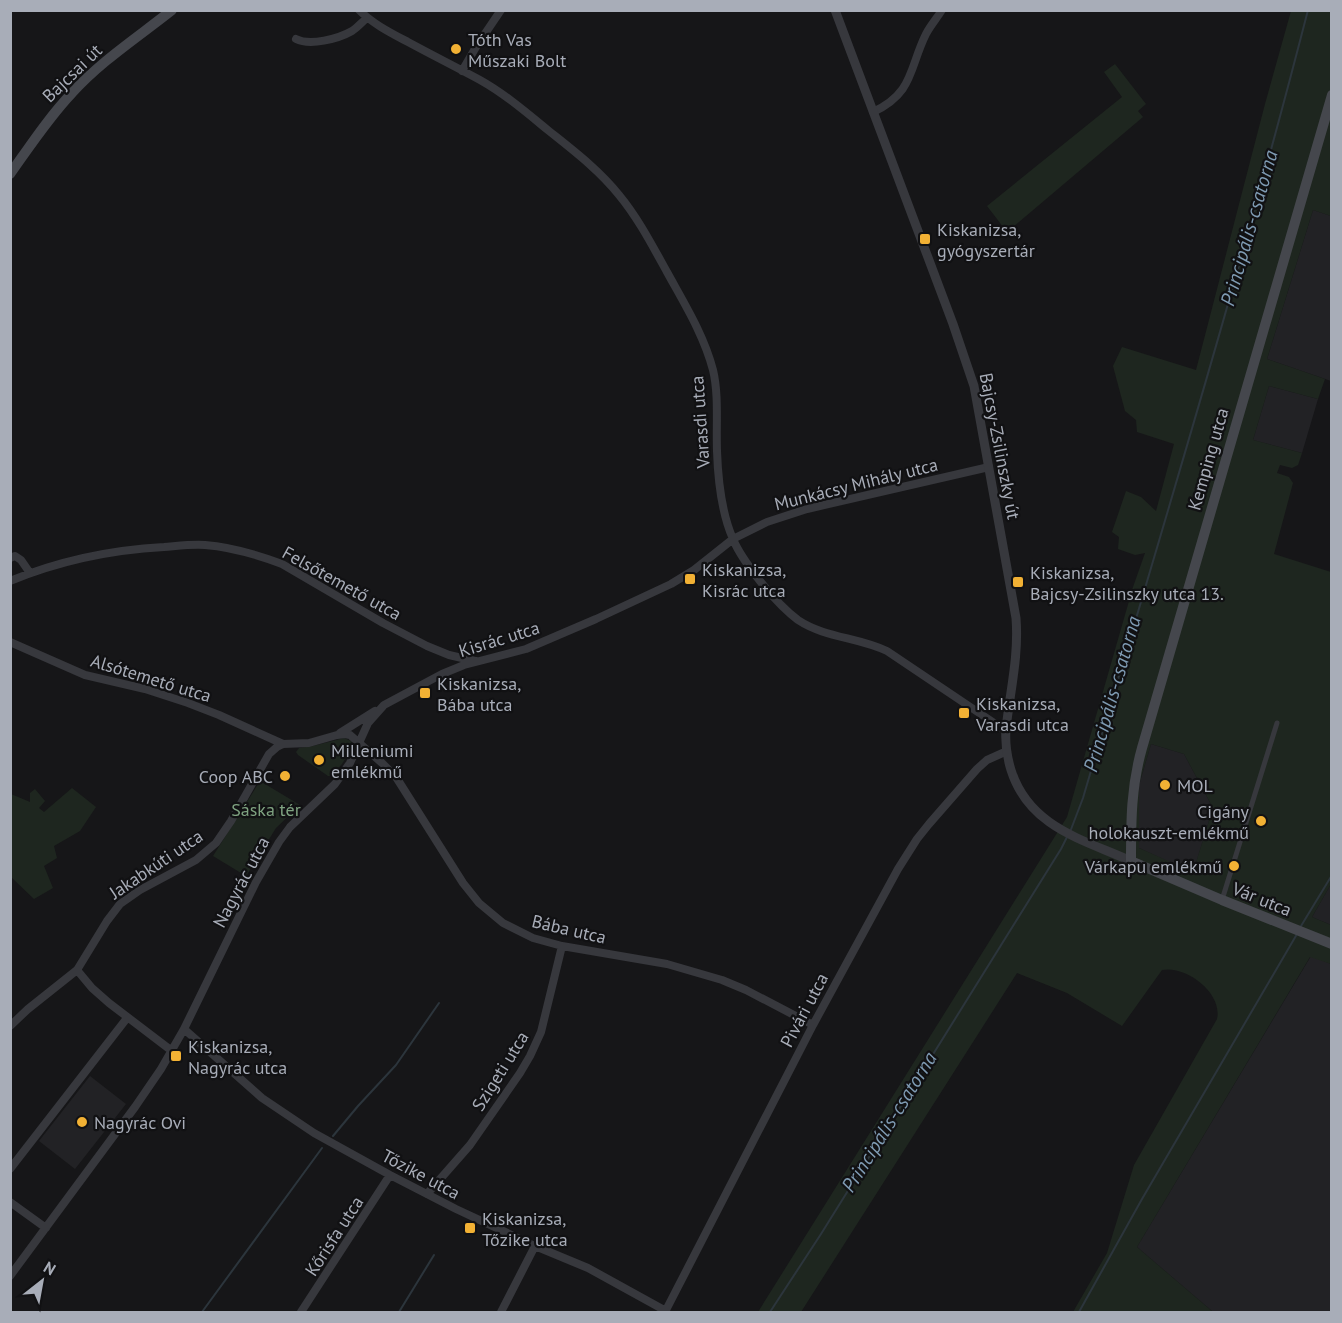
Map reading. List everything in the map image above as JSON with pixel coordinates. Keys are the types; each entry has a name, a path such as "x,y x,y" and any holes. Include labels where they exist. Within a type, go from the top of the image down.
{"main road":[{"name":"Bajcsai út","path":"10,174 52,115 72,92 95,70 172,10"},
{"name":"Kemping utca","path":"1131,861 1130,835 1135,773 1332,95"},
{"name":"Vár utca","path":"1131,861 1332,944"}],"street":[{"name":"Varasdi utca","path":"359,10 377,25 482,81 508,98 595,170 633,213 690,313 702,339 715,383 719,481 727,520 733,539 744,559 778,603 799,620 826,634 887,651 1006,731"},
{"path":"462,71 501,10"},
{"name":"Bajcsy-Zsilinszky út","path":"835,10 975,386 1016,618 1017,650 1006,731 1007,751 1013,775 1022,795 1036,813 1059,829 1083,840"},
{"path":"873,112 893,100 904,87 926,34 942,10"},
{"path":"296,39 307,43 342,35 367,18"},
{"name":"Munkácsy Mihály utca","path":"733,539 758,526 807,509 989,467"},
{"name":"Kisrác utca","path":"360,743 368,723 384,705 453,669 526,649 671,584 694,570 733,539"},
{"name":"Felsőtemető utca","path":"10,581 85,556 130,549 206,545 264,557 282,564 427,646 449,655 480,662"},
{"path":"10,558 15,556 19,558 30,573"},
{"name":"Alsótemető utca","path":"10,642 85,675 145,689 188,703 283,744"},
{"path":"337,735 384,705"},
{"path":"1222,900 1277,723"},
{"path":"283,744 309,743 345,734 360,743"},
{"name":"Bába utca","path":"360,743 396,777 458,875 479,903 512,929 562,946 667,964 722,980 813,1025"},
{"name":"Nagyrác utca","path":"10,1276 156,1077 184,1029 256,882 279,842 290,827 335,784 350,763 360,743"},
{"name":"Jakabkúti utca","path":"10,1026 77,970 120,904 149,885 196,860 216,843 269,754 283,744"},
{"name":"Pivári utca","path":"665,1312 884,891 917,839 977,769 987,760 1007,751"},
{"name":"Vár utca","path":"1083,840 1131,861"},
{"name":"Szigeti utca","path":"427,1194 470,1145 530,1056 541,1032 562,946"},
{"path":"77,970 92,988 127,1018 172,1050"},
{"path":"10,1169 127,1018"},
{"name":"Tőzike utca","path":"184,1029 242,1081 282,1113 314,1133 480,1221 588,1268 665,1312"},
{"name":"Kőrisfa utca","path":"302,1312 390,1175"},
{"path":"10,1202 46,1228"},
{"path":"501,1312 535,1246"}],"shaded area":[{"path":"1313,210 1331,216 1331,381 1267,359"},
{"path":"1269,386 1318,399 1302,453 1253,440"},
{"path":"1151,744 1184,754 1213,808 1193,873 1139,848 1139,785"},
{"path":"1331,884 1331,925 1312,917"},
{"path":"1311,956 1331,964 1331,1312 1213,1312 1137,1247"},
{"name":"Nagyrác Ovi","path":"90,1076 126,1104 75,1169 39,1141"}],"green space":[{"path":"1291,11 1331,11 1331,216 1313,210 1267,359 1325,379 1318,399 1269,386 1253,440 1302,453 1298,465 1292,468 1280,465 1277,473 1289,477 1293,483 1274,554 1331,572 1331,884 1312,917 1331,925 1331,964 1310,957 1137,1247 1213,1312 1073,1312 1107,1253 1134,1165 1217,1019 1214,1000 1201,983 1182,972 1162,970 1122,1026 1067,993 1017,973 801,1312 758,1312 1067,817 1133,587 1145,553 1135,555 1118,549 1119,537 1112,532 1126,491 1141,497 1156,511 1174,444 1137,432 1136,420 1125,411 1113,366 1122,347 1196,370","holes":["1151,744 1184,754 1213,808 1193,872 1139,848 1139,785"]},
{"path":"1115,64 1146,104 1138,111 1143,117 1007,232 987,206 1122,97 1104,72"},
{"name":"Sáska tér","path":"344,738 351,741 353,746 331,776 296,752 299,748"},
{"name":"Sáska tér","path":"260,781 300,805 276,828 246,876 213,856"},
{"path":"72,788 96,807 80,831 54,846 57,858 44,866 53,888 34,899 11,877 11,794 30,802 30,793 35,789 45,801 39,808 44,812"}],"waterway":[{"name":"Principális-csatorna","path":"1070,832 1083,798 1199,405 1308,10"},
{"name":"Principális-csatorna","path":"770,1312 821,1234 1067,837"},
{"path":"1301,926 1332,875"},
{"path":"1079,1312 1142,1199 1297,934"},
{"path":"333,1136 396,1065 439,1003"},
{"path":"202,1312 322,1148"},
{"path":"399,1312 434,1255"}],"place":[{"name":"Tóth Vas Műszaki Bolt","path":"456,49"},
{"name":"Kiskanizsa, gyógyszertár","path":"925,239"},
{"name":"Kiskanizsa, Kisrác utca","path":"690,579"},
{"name":"Kiskanizsa, Bajcsy-Zsilinszky utca 13.","path":"1018,582"},
{"name":"Kiskanizsa, Bába utca","path":"425,693"},
{"name":"Kiskanizsa, Varasdi utca","path":"964,713"},
{"name":"Milleniumi emlékmű","path":"319,760"},
{"name":"Coop ABC","path":"285,776"},
{"name":"MOL","path":"1165,785"},
{"name":"Cigány holokauszt-emlékmű","path":"1261,821"},
{"name":"Várkapu emlékmű","path":"1234,866"},
{"name":"Kiskanizsa, Nagyrác utca","path":"176,1056"},
{"name":"Nagyrác Ovi","path":"82,1122"},
{"name":"Kiskanizsa, Tőzike utca","path":"470,1228"}]}
